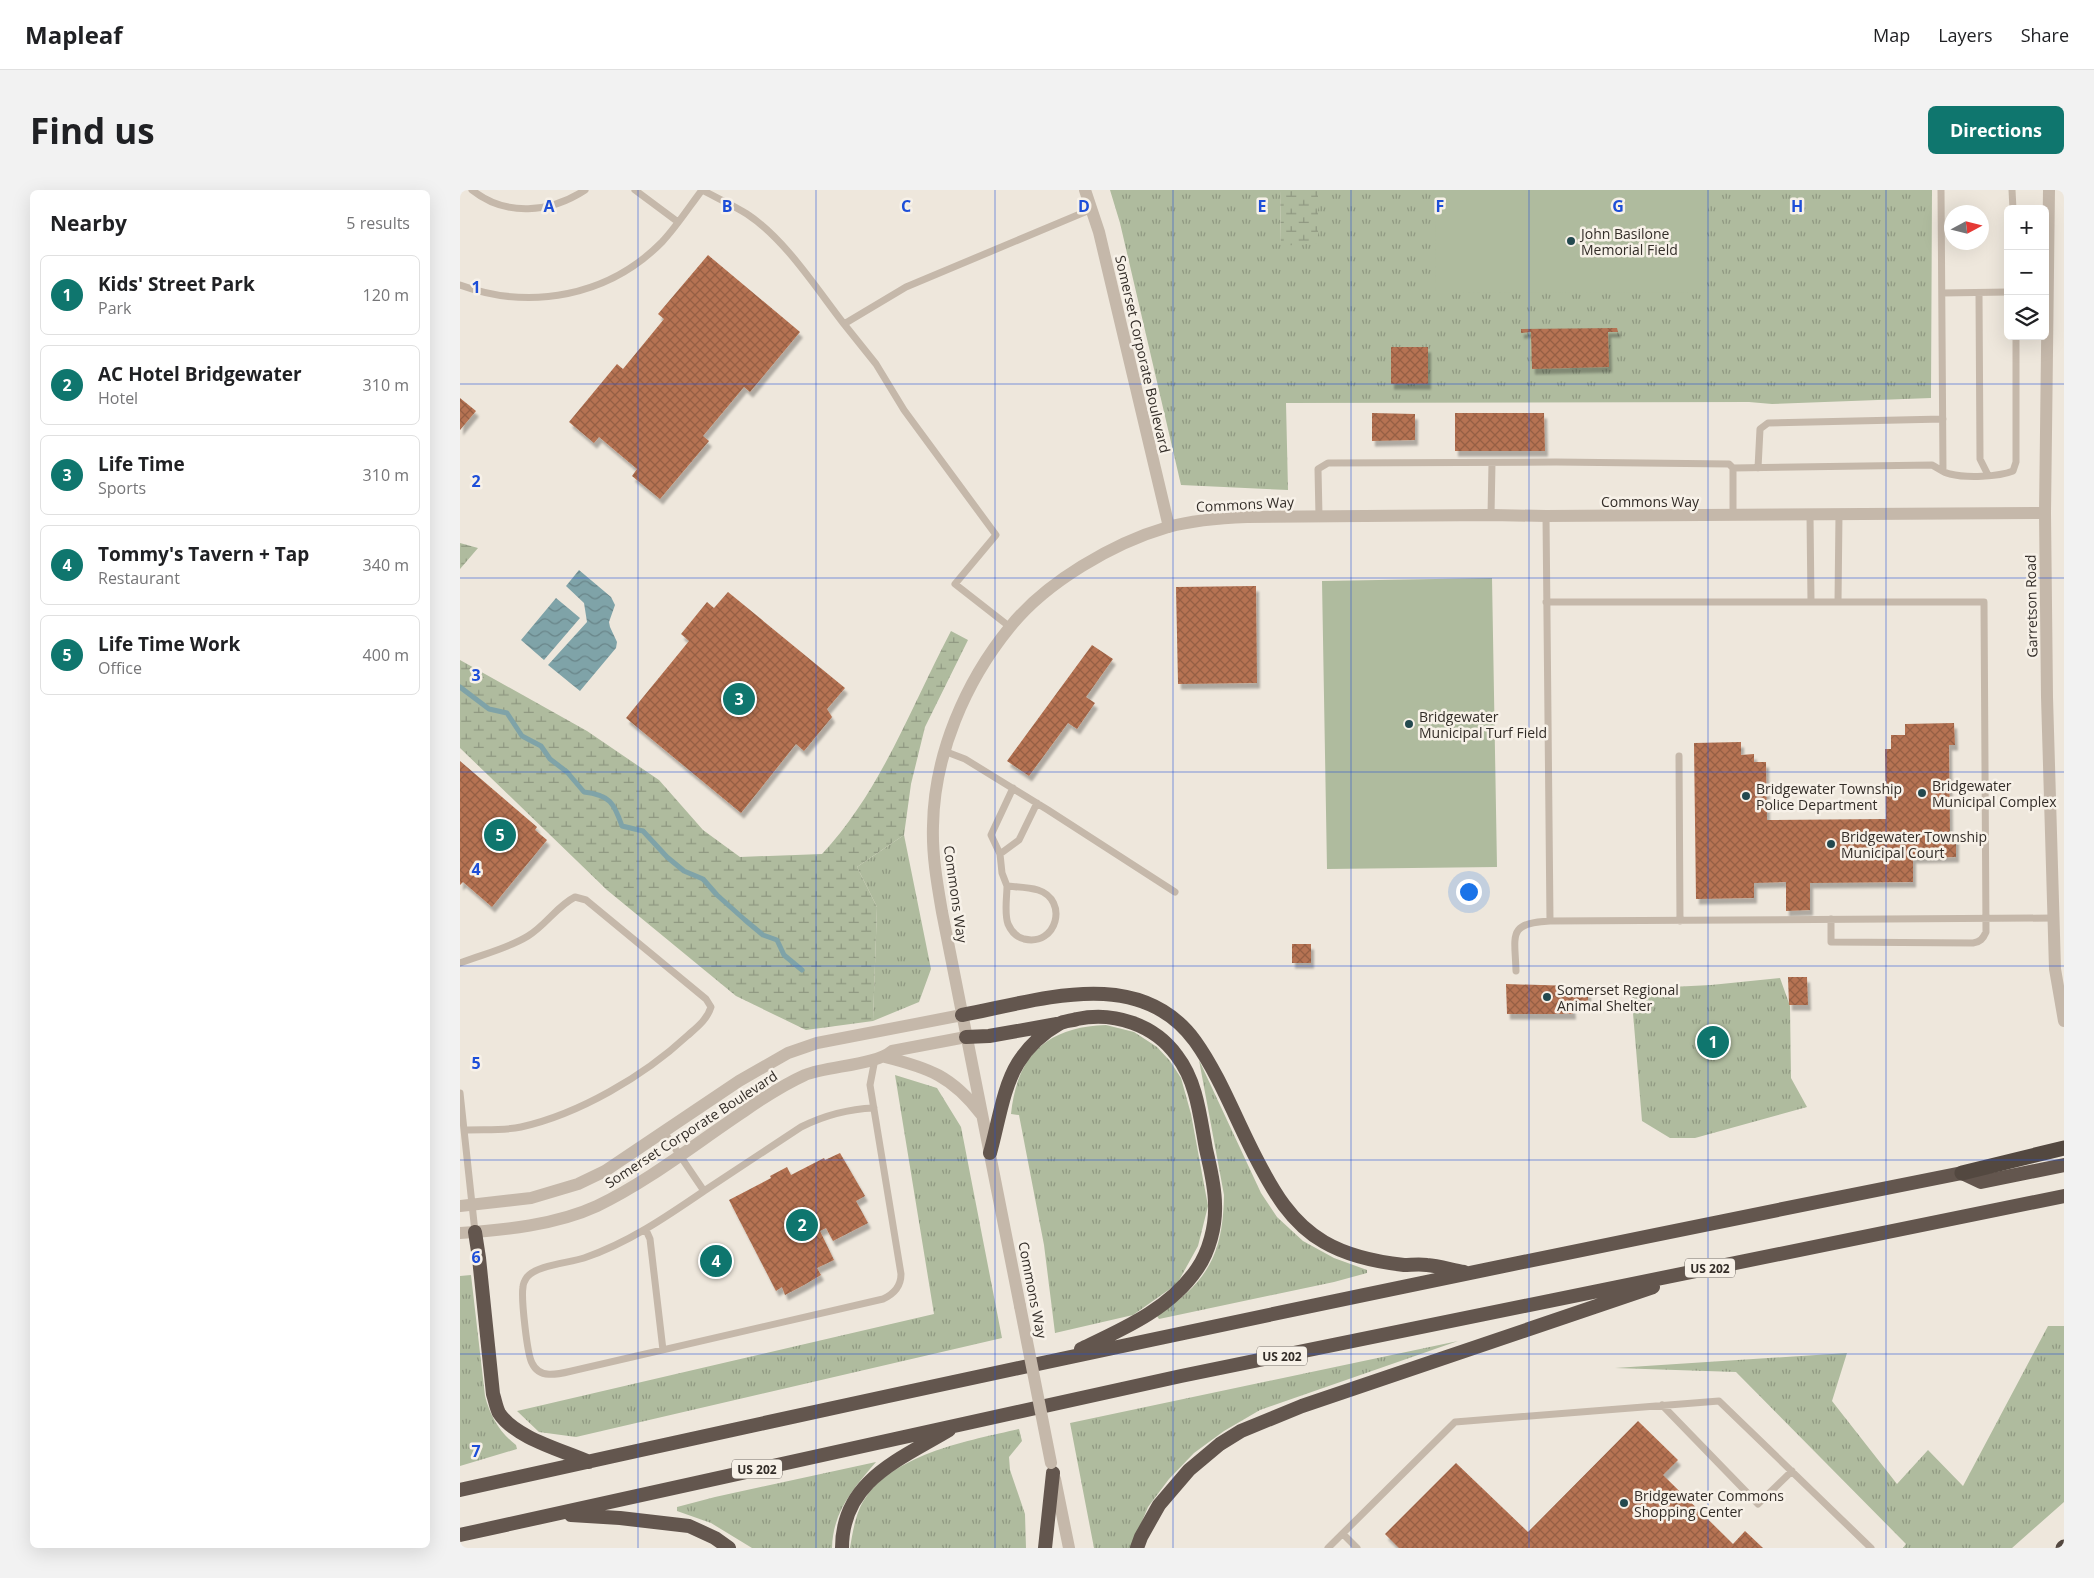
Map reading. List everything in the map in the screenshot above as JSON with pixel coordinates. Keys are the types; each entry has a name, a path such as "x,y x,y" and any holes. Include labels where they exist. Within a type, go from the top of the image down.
{"highway":[{"path":"962,1015 1045,998 1085,993 1120,995 1138,999 1156,1008 1182,1026 1194,1039 1212,1070 1264,1174 1281,1202 1298,1224 1324,1242 1350,1254 1382,1262 1427,1265 1469,1274"},
{"path":"966,1038 989,1036 1086,1017 1120,1019 1136,1024 1164,1041 1187,1070 1193,1086 1211,1172 1215,1205 1213,1228 1208,1248 1199,1267 1175,1296 1142,1319 1061,1358"},
{"path":"990,1153 1010,1078 1018,1064 1037,1040 1060,1023"},
{"path":"460,1490 1061,1358 1962,1173 2064,1148"},
{"path":"1962,1173 1981,1182 2064,1165"},
{"name":"US 202","path":"460,1535 1191,1374 2064,1196"},
{"path":"474,1232 479,1258 493,1394 499,1412 511,1426 524,1434 589,1462"},
{"path":"1136,1548 1140,1537 1159,1505 1189,1470 1220,1444 1241,1431 1302,1406 1567,1315 1618,1300 1697,1271"},
{"path":"842,1548 842,1534 848,1510 857,1494 879,1473 959,1424"},
{"path":"1045,1548 1052,1468"},
{"path":"555,1514 620,1518 689,1526 715,1538 729,1548"}],"street":[{"name":"Somerset Corporate Boulevard","path":"1085,190 1093,209 1169,527"},
{"name":"Garretson Road","path":"2048,250 2049,190"},
{"name":"Garretson Road","path":"2047,295 2045,513 2047,696 2056,975 2064,1021"},
{"name":"Commons Way","path":"1069,1548 966,1038 942,912 933,845 934,805 944,751 970,688 987,658 1010,627 1026,610 1056,585 1088,563 1118,546 1169,527 1206,519 1318,516 2045,513"},
{"name":"Somerset Corporate Boulevard","path":"466,1205 531,1198 578,1184 606,1171 739,1081 788,1053 817,1042 962,1015"},
{"name":"Somerset Corporate Boulevard","path":"460,1233 561,1218 595,1207 629,1189 771,1093 806,1075 880,1058 892,1051 966,1038"},
{"path":"880,1058 912,1064 945,1078 958,1088 983,1117"}],"lane":[{"path":"472,190 488,201 502,206 531,210 560,204 585,190"},
{"path":"635,190 678,222"},
{"path":"460,285 491,294 520,298 548,297 578,291 602,283 628,270 663,241 702,190 746,213 759,223 790,254 876,364 904,410 996,534 956,584 1010,627"},
{"path":"1941,190 1940,287 1942,293 1943,471"},
{"path":"2012,190 2012,205"},
{"path":"844,324 906,287 1093,209"},
{"path":"1942,293 2004,292"},
{"path":"1979,293 1980,459 1988,475"},
{"path":"1318,516 1318,469 1328,463 1729,464 1733,468 1932,465 1956,475 2004,475 2015,468 2016,340"},
{"path":"1758,468 1760,429 1768,423 1943,419"},
{"path":"1491,515 1492,463"},
{"path":"1732,515 1733,468"},
{"path":"1838,602 1839,514"},
{"path":"1810,515 1811,602"},
{"path":"1546,516 1550,921"},
{"path":"1546,602 1984,602 1986,932 1983,938 1973,943 1831,942 1831,919"},
{"path":"944,751 965,759 1013,788 1175,892"},
{"path":"1679,756 1680,921"},
{"path":"1007,886 1037,890 1047,895 1054,903 1057,914 1055,924 1050,933 1041,939 1031,941 1020,938 1012,932 1007,922 1007,886 1002,873 1000,854 991,836 1013,788"},
{"path":"1000,854 1019,840 1037,804"},
{"path":"460,962 501,950 530,935 565,902 575,897 586,900 706,1000 711,1008 701,1024 670,1051 642,1071 597,1097 572,1109 520,1128 464,1130"},
{"path":"1516,972 1516,932 1520,926 1528,922 2054,918"},
{"path":"874,1108 837,1112 810,1122 646,1230 586,1257 540,1268 528,1276 524,1281 523,1295 531,1362 539,1371 551,1375 883,1299 896,1290 901,1274 874,1108 870,1085 880,1058"},
{"path":"460,1093 464,1130 466,1205 474,1232"},
{"path":"664,1132 704,1191"},
{"path":"646,1230 650,1239 663,1350"},
{"path":"1328,1548 1454,1422 1719,1401 1871,1548"},
{"path":"1662,1405 1758,1504 1792,1471"},
{"path":"1342,1534 1357,1548"}],"green space":[{"path":"1110,190 1280,190 1281,245 1318,242 1318,190 1932,190 1931,398 1772,404 1749,402 1286,403 1288,490 1181,485 1120,223"},
{"path":"1280,190 1318,190 1318,243 1281,246"},
{"name":"John Basilone Memorial Field","path":"1435,190 1709,190 1704,292 1436,293"},
{"path":"460,543 478,548 460,569"},
{"name":"Bridgewater Municipal Turf Field","path":"1492,578 1497,867 1327,869 1322,581"},
{"path":"951,631 968,640 925,727 911,784 904,835 857,867 877,907 873,1021 806,1030 736,996 607,890 460,748 460,660 587,731 659,780 703,830 740,857 822,854 843,829 878,776"},
{"path":"904,835 931,969 919,1002 873,1021 877,907 857,867"},
{"path":"1780,978 1790,1006 1791,1078 1807,1107 1695,1138 1670,1138 1642,1121 1631,989 1711,985"},
{"path":"1106,1025 1134,1032 1157,1047 1170,1061 1181,1078 1191,1114 1208,1206 1198,1246 1177,1284 1133,1315 1055,1333 1044,1245 1019,1115 1011,1114 1014,1093 1020,1075 1028,1060 1052,1038 1067,1031"},
{"path":"1199,1060 1261,1193 1277,1217 1303,1241 1334,1258 1367,1270 1367,1273 1334,1282 1159,1319 1157,1316 1188,1291 1209,1266 1216,1251 1223,1216 1224,1195"},
{"path":"895,1075 937,1088 961,1127 1002,1338 576,1437 539,1432 517,1411 934,1314"},
{"path":"471,1275 485,1396 496,1424 516,1445 517,1449 460,1466 460,1276"},
{"path":"2048,1326 2064,1326 2064,1502 2012,1548 1903,1548 1906,1544 1736,1372 1615,1368 1847,1353 1832,1401 1897,1484 1928,1450 1963,1486"},
{"path":"1458,1341 1260,1410 1224,1431 1194,1453 1169,1479 1148,1507 1131,1548 1094,1548 1070,1423"},
{"path":"1019,1429 1022,1441 1009,1457 1010,1470 1025,1514 1026,1548 850,1548 855,1521 863,1502 880,1482 896,1469 936,1451 979,1438"},
{"path":"876,1462 852,1491 840,1512 833,1535 832,1548 752,1548 711,1523 677,1511 677,1507 715,1497"}],"water":[{"path":"579,570 611,597 615,605 609,622 617,642 616,648 580,691 548,665 587,622 584,603 566,586"},
{"path":"556,598 580,618 544,660 521,640"}],"building":[{"path":"708,255 800,332 750,392 744,387 703,436 709,441 660,499 632,476 637,469 599,437 594,443 569,422 617,364 623,369 664,319 658,314"},
{"path":"1617,328 1618,332 1608,332 1609,367 1532,369 1531,332 1521,333 1521,329"},
{"path":"1391,347 1428,347 1428,384 1391,384"},
{"path":"460,398 476,411 460,430"},
{"path":"1372,413 1415,414 1415,440 1372,441"},
{"path":"1455,413 1544,413 1545,451 1455,451"},
{"path":"1256,586 1257,683 1178,684 1176,587"},
{"path":"728,592 845,688 827,709 832,717 804,751 796,744 741,813 626,718 689,641 681,634 707,602 714,608"},
{"path":"1092,645 1113,659 1086,697 1095,703 1077,729 1068,723 1029,776 1007,761"},
{"path":"1954,723 1955,745 1949,745 1950,837 1956,837 1956,857 1913,858 1913,882 1810,883 1810,910 1786,911 1786,882 1754,883 1754,898 1696,899 1694,743 1741,742 1741,755 1754,754 1754,762 1766,762 1767,820 1886,819 1885,749 1891,749 1891,735 1905,735 1905,724"},
{"path":"460,761 537,827 535,830 547,840 492,907 463,882 460,885"},
{"path":"1292,944 1311,944 1311,963 1292,963"},
{"path":"1788,977 1807,977 1808,1005 1789,1005"},
{"name":"Somerset Regional Animal Shelter","path":"1506,984 1573,986 1574,990 1588,991 1588,1005 1572,1004 1573,1014 1507,1014"},
{"path":"840,1153 865,1196 856,1201 868,1223 833,1241 826,1228 820,1231 834,1260 817,1268 821,1275 785,1295 782,1287 776,1291 729,1200 771,1178 770,1176 787,1167 791,1175 824,1158 825,1160"},
{"name":"Bridgewater Commons Shopping Center","path":"1638,1421 1678,1460 1663,1475 1733,1544 1745,1531 1763,1548 1399,1548 1385,1534 1456,1463 1528,1532"}],"waterway":[{"path":"460,687 489,709 507,713 522,736 541,746 550,759 567,772 584,792 600,795 610,802 622,826 643,831 667,857 684,871 703,879 717,895 763,935 777,940 784,955 802,970"}],"place":[{"name":"John Basilone Memorial Field","path":"1571,241"},
{"name":"Life Time","path":"739,699"},
{"name":"Bridgewater Municipal Turf Field","path":"1409,724"},
{"name":"Bridgewater Municipal Complex","path":"1922,793"},
{"name":"Bridgewater Township Police Department","path":"1746,796"},
{"name":"Life Time Work","path":"500,835"},
{"name":"Bridgewater Township Municipal Court","path":"1831,844"},
{"name":"Somerset Regional Animal Shelter","path":"1547,997"},
{"name":"Kids' Street Park","path":"1713,1042"},
{"name":"AC Hotel Bridgewater","path":"802,1225"},
{"name":"Tommy's Tavern + Tap","path":"716,1261"},
{"name":"Bridgewater Commons Shopping Center","path":"1624,1503"}]}
